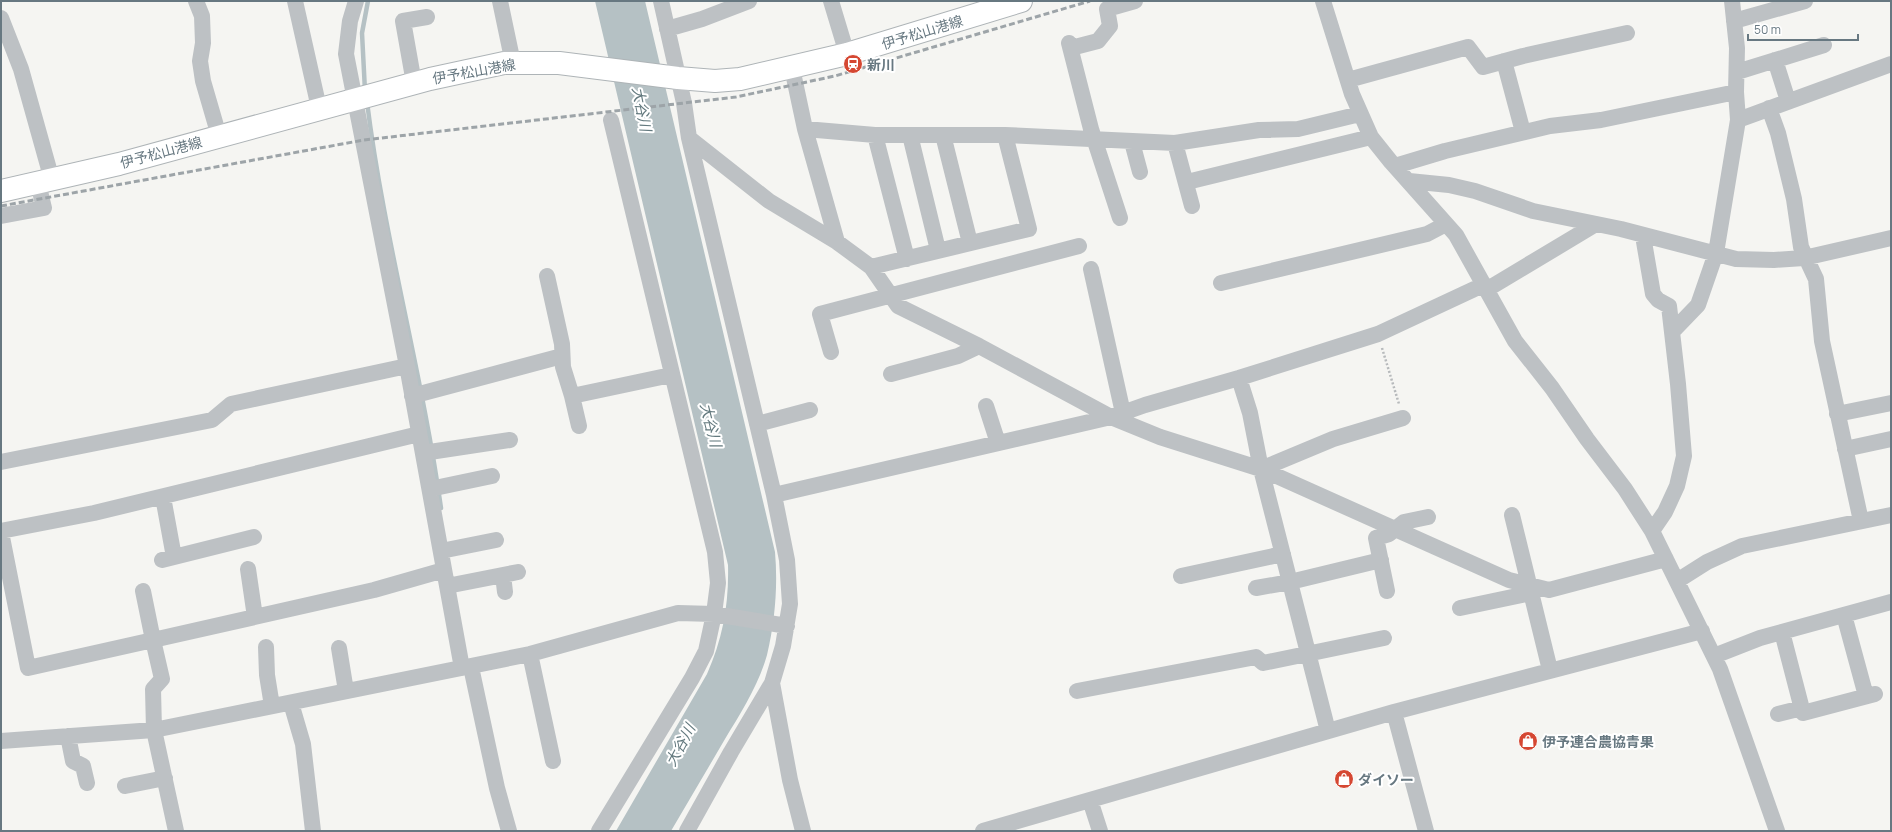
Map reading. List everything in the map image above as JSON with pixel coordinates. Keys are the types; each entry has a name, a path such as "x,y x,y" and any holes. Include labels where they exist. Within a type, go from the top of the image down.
{"main road":[{"name":"伊予松山港線","path":"1,191 119,164 355,98 470,69 514,62 559,63 715,81 740,79 847,54 1022,1"}],"street":[{"path":"196,1 202,16 203,43 200,61 203,80 219,136"},
{"path":"295,1 319,108"},
{"path":"500,1 514,62"},
{"path":"661,1 675,77 774,495 790,582 790,604 783,625 783,646 772,684 730,752 688,831"},
{"path":"831,1 847,54"},
{"path":"1120,218 1091,129 1070,45 1098,41 1110,26 1106,9 1135,1"},
{"path":"1323,1 1348,80 1360,114 1371,137 1456,235 1515,341 1552,388 1587,439 1625,489 1652,531 1714,656 1777,831"},
{"path":"1672,332 1698,305 1716,253 1738,120 1736,92 1737,48 1732,1"},
{"path":"1734,21 1805,1"},
{"path":"667,29 702,19 745,2"},
{"path":"354,3 346,54 420,434 447,586 466,668 509,831"},
{"path":"414,83 402,21 427,17"},
{"path":"1,18 21,69 45,181 44,208 1,216"},
{"path":"1348,80 1468,47 1483,67 1627,33"},
{"path":"1737,72 1824,45"},
{"path":"1775,60 1788,101"},
{"path":"1504,61 1523,132"},
{"path":"1738,120 1891,64"},
{"path":"792,68 805,129 837,242"},
{"path":"1395,166 1445,151 1550,126 1601,120 1736,92"},
{"path":"1769,108 1778,133 1794,199 1804,258 1816,279 1822,341 1861,521"},
{"path":"805,129 875,135 1005,136 1175,143 1259,130 1298,129 1360,114"},
{"path":"599,831 692,678 706,650 718,614 718,583 714,552 611,120"},
{"path":"875,135 907,259"},
{"path":"910,135 938,250"},
{"path":"943,135 970,243"},
{"path":"871,267 1029,229 1005,136"},
{"path":"1186,182 1371,137"},
{"path":"689,138 769,201 837,242 871,267 898,306 1160,437 1261,469 1530,589"},
{"path":"1132,142 1140,172"},
{"path":"1175,143 1192,206"},
{"path":"1409,180 1462,188 1533,210 1736,259 1774,260 1804,258 1891,238"},
{"path":"1221,283 1427,234 1446,224"},
{"path":"774,495 1117,415 1378,334 1485,287 1596,224"},
{"path":"1643,236 1653,294 1658,300 1669,306 1684,456 1677,486 1665,512 1652,531"},
{"path":"831,352 820,314 1079,246"},
{"path":"1091,269 1117,415"},
{"path":"547,276 562,344 563,367 579,426"},
{"path":"891,374 958,356 979,346"},
{"path":"412,396 562,356"},
{"path":"1,462 212,420 231,404 407,366"},
{"path":"572,396 671,375"},
{"path":"1239,378 1250,413 1261,469 1328,731"},
{"path":"1837,414 1891,403"},
{"path":"986,406 998,442"},
{"path":"757,424 810,410"},
{"path":"1261,469 1333,439 1403,418"},
{"path":"420,434 94,513 1,532 28,668 374,590 444,570"},
{"path":"1845,449 1891,439"},
{"path":"423,453 510,440"},
{"path":"430,489 492,476"},
{"path":"162,497 168,558 245,535"},
{"path":"1512,515 1550,670"},
{"path":"1677,581 1707,562 1742,546 1891,515"},
{"path":"1386,591 1376,538 1389,534 1404,522 1428,517"},
{"path":"441,551 496,540"},
{"path":"1181,576 1283,554"},
{"path":"1460,608 1530,589 1549,590 1666,559"},
{"path":"1256,588 1290,582 1381,560"},
{"path":"248,569 256,617"},
{"path":"447,586 518,572"},
{"path":"502,575 506,592"},
{"path":"143,591 162,679 153,689 154,730 176,831"},
{"path":"1714,656 1738,645 1891,602"},
{"path":"1,741 154,730 530,654 678,613 718,614 783,625"},
{"path":"1782,632 1803,713 1870,695 1844,615"},
{"path":"983,831 1394,712 1702,631"},
{"path":"1077,691 1256,657 1263,663 1384,638"},
{"path":"266,647 267,675 272,706"},
{"path":"339,648 346,691"},
{"path":"530,654 553,761"},
{"path":"772,684 790,780 803,831"},
{"path":"291,703 303,744 313,831"},
{"path":"1778,714 1802,708"},
{"path":"1394,712 1426,831"},
{"path":"68,736 73,761 83,766 87,783"},
{"path":"125,786 165,778"},
{"path":"1090,800 1100,831"}],"path":[{"path":"1378,334 1403,418"}],"water":[{"name":"大谷川","path":"595,1 645,1 775,552 776,591 774,616 764,666 743,709 671,831 616,831 707,674 713,661 724,621 728,565"}],"waterway":[{"path":"365,91 362,33 368,1"},
{"path":"367,102 383,204 424,406 441,508"}],"railway":[{"path":"1,206 364,140 736,97 835,76 1090,1"}],"place":[{"name":"新川","path":"853,64"},
{"name":"伊予連合農協青果","path":"1528,741"},
{"name":"ダイソー","path":"1344,779"}]}
